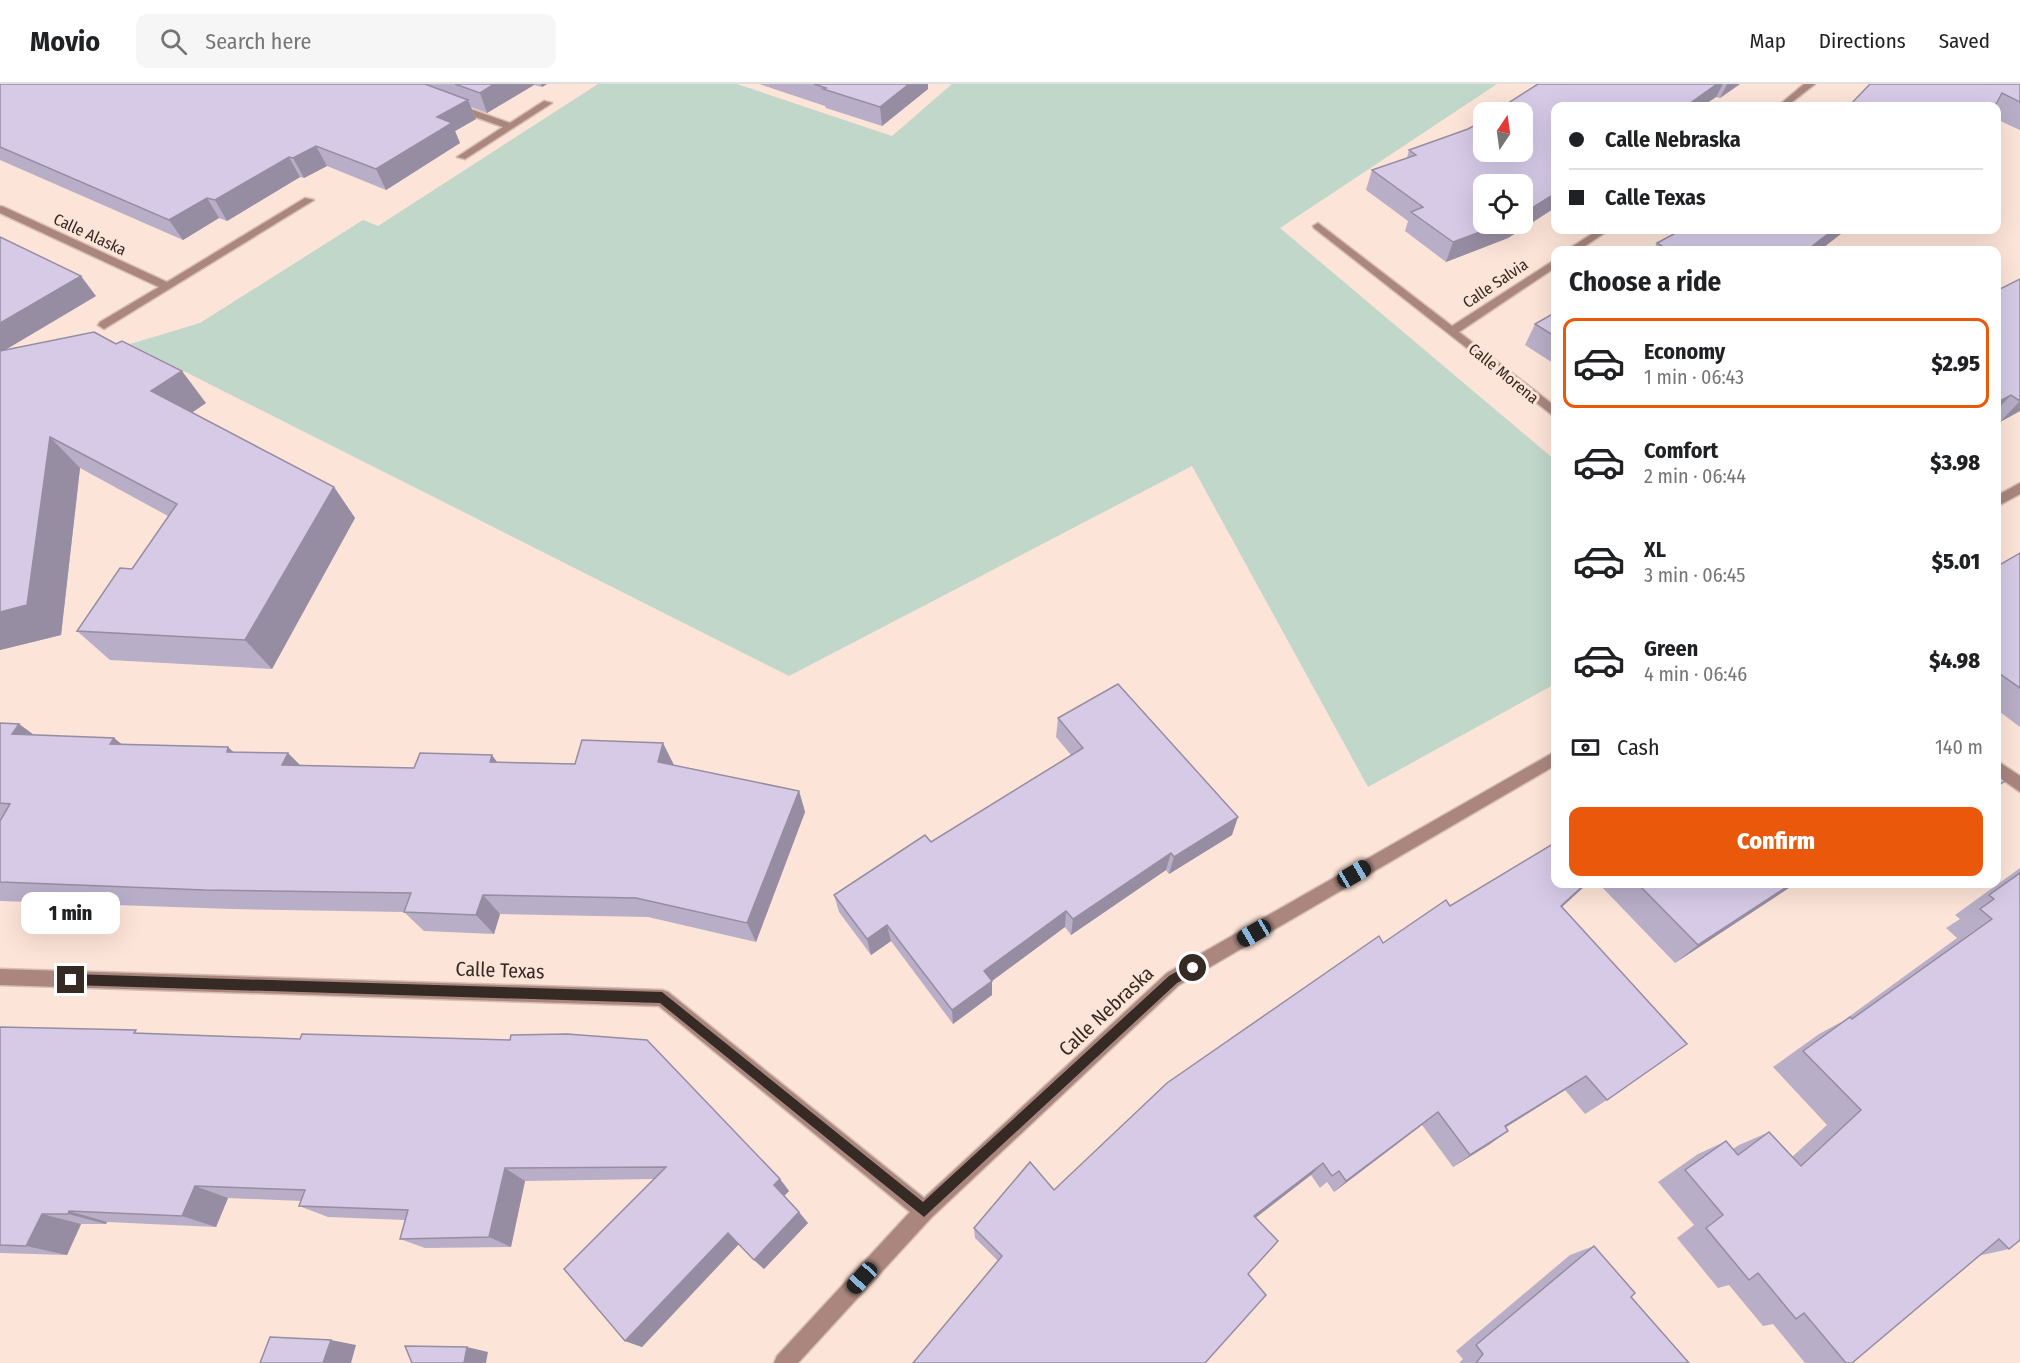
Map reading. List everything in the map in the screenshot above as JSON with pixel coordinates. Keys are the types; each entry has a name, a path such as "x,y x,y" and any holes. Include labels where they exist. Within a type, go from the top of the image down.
{"street":[{"path":"1787,102 1810,84"},
{"path":"445,103 510,126"},
{"path":"462,157 548,103"},
{"path":"104,326 309,200"},
{"name":"Calle Alaska","path":"0,209 167,286"},
{"name":"Calle Morena","path":"1318,226 1551,410"},
{"path":"1578,246 1598,234"},
{"name":"Calle Salvia","path":"1452,331 1551,265"},
{"path":"2001,499 2020,488"},
{"name":"Calle Nebraska","path":"784,1363 924,1211 1173,980 1551,761"},
{"path":"2001,770 2020,785"},
{"name":"Calle Texas","path":"0,977 662,998 924,1211"}],"green space":[{"path":"598,84 737,84 892,136 952,84 1497,84 1280,228 1551,457 1551,686 1368,787 1192,466 789,676 130,344 200,323 363,220 378,226"}],"building":[{"path":"0,84 425,84 468,100 437,117 452,123 376,169 316,146 293,158 289,157 215,200 207,198 169,220 0,147"},
{"path":"455,84 494,84 480,93"},
{"path":"814,84 909,84 880,107"},
{"path":"1538,84 1717,84 1692,102 1551,102 1551,196 1533,207 1533,174 1473,174 1475,234 1453,242 1411,212 1423,207 1372,170 1416,155 1409,150 1473,126 1473,162 1533,162 1533,102 1510,102"},
{"path":"1870,84 2020,84 2020,102 2002,93 1997,102 1853,102"},
{"path":"1674,234 1828,234 1812,246 1662,246 1657,243"},
{"path":"0,237 81,276 0,323"},
{"path":"2020,279 2020,401 2011,395 2001,400 2001,288"},
{"path":"1551,315 1551,334 1535,324"},
{"path":"94,332 116,344 122,341 182,371 151,391 334,487 245,640 77,631 120,568 132,569 177,504 50,437 27,605 0,612 0,351"},
{"path":"2020,553 2020,688 2001,675 2001,564"},
{"path":"1118,684 1238,817 1174,857 1171,853 1073,919 1066,911 984,971 992,981 952,1010 887,925 867,939 834,895 925,835 931,842 1083,748 1058,718"},
{"path":"0,723 19,724 12,734 114,738 110,744 228,747 227,752 288,753 282,765 414,768 420,753 492,755 490,762 575,764 582,740 663,743 658,762 799,791 747,923 636,898 483,895 476,915 404,912 411,893 205,890 0,882 0,821 10,804 0,803"},
{"path":"1551,845 1551,888 1581,888 1561,906 1687,1044 1607,1100 1586,1076 1505,1126 1508,1131 1470,1155 1438,1112 1346,1181 1339,1171 1332,1176 1323,1163 1254,1216 1278,1241 1248,1274 1266,1295 1205,1363 913,1363 1002,1256 974,1228 1030,1162 1054,1190 1167,1083 1379,936 1383,943 1446,900 1450,906"},
{"path":"2020,873 2020,1240 2009,1249 1999,1239 1852,1363 1846,1363 1804,1313 1796,1319 1758,1273 1749,1280 1706,1228 1723,1215 1685,1170 1726,1141 1738,1155 1769,1132 1801,1166 1861,1110 1803,1051 1850,1017 1852,1019 1992,919 1980,909 1994,899 1989,895"},
{"path":"1642,888 1785,888 1698,945"},
{"path":"0,1027 136,1030 134,1033 300,1039 302,1034 510,1040 511,1035 567,1034 647,1040 780,1179 774,1185 799,1212 754,1260 728,1233 625,1341 564,1269 666,1167 505,1168 489,1237 400,1239 408,1210 299,1206 305,1190 195,1186 182,1216 69,1211 68,1214 42,1214 26,1246 0,1245"},
{"path":"1594,1246 1635,1293 1631,1297 1689,1363 1476,1363 1483,1354 1476,1345"},
{"path":"270,1337 331,1340 323,1363 260,1363"},
{"path":"405,1346 467,1347 464,1363 412,1363"}],"route":[{"path":"71,980 662,998 924,1211 1173,980 1193,968"}]}
